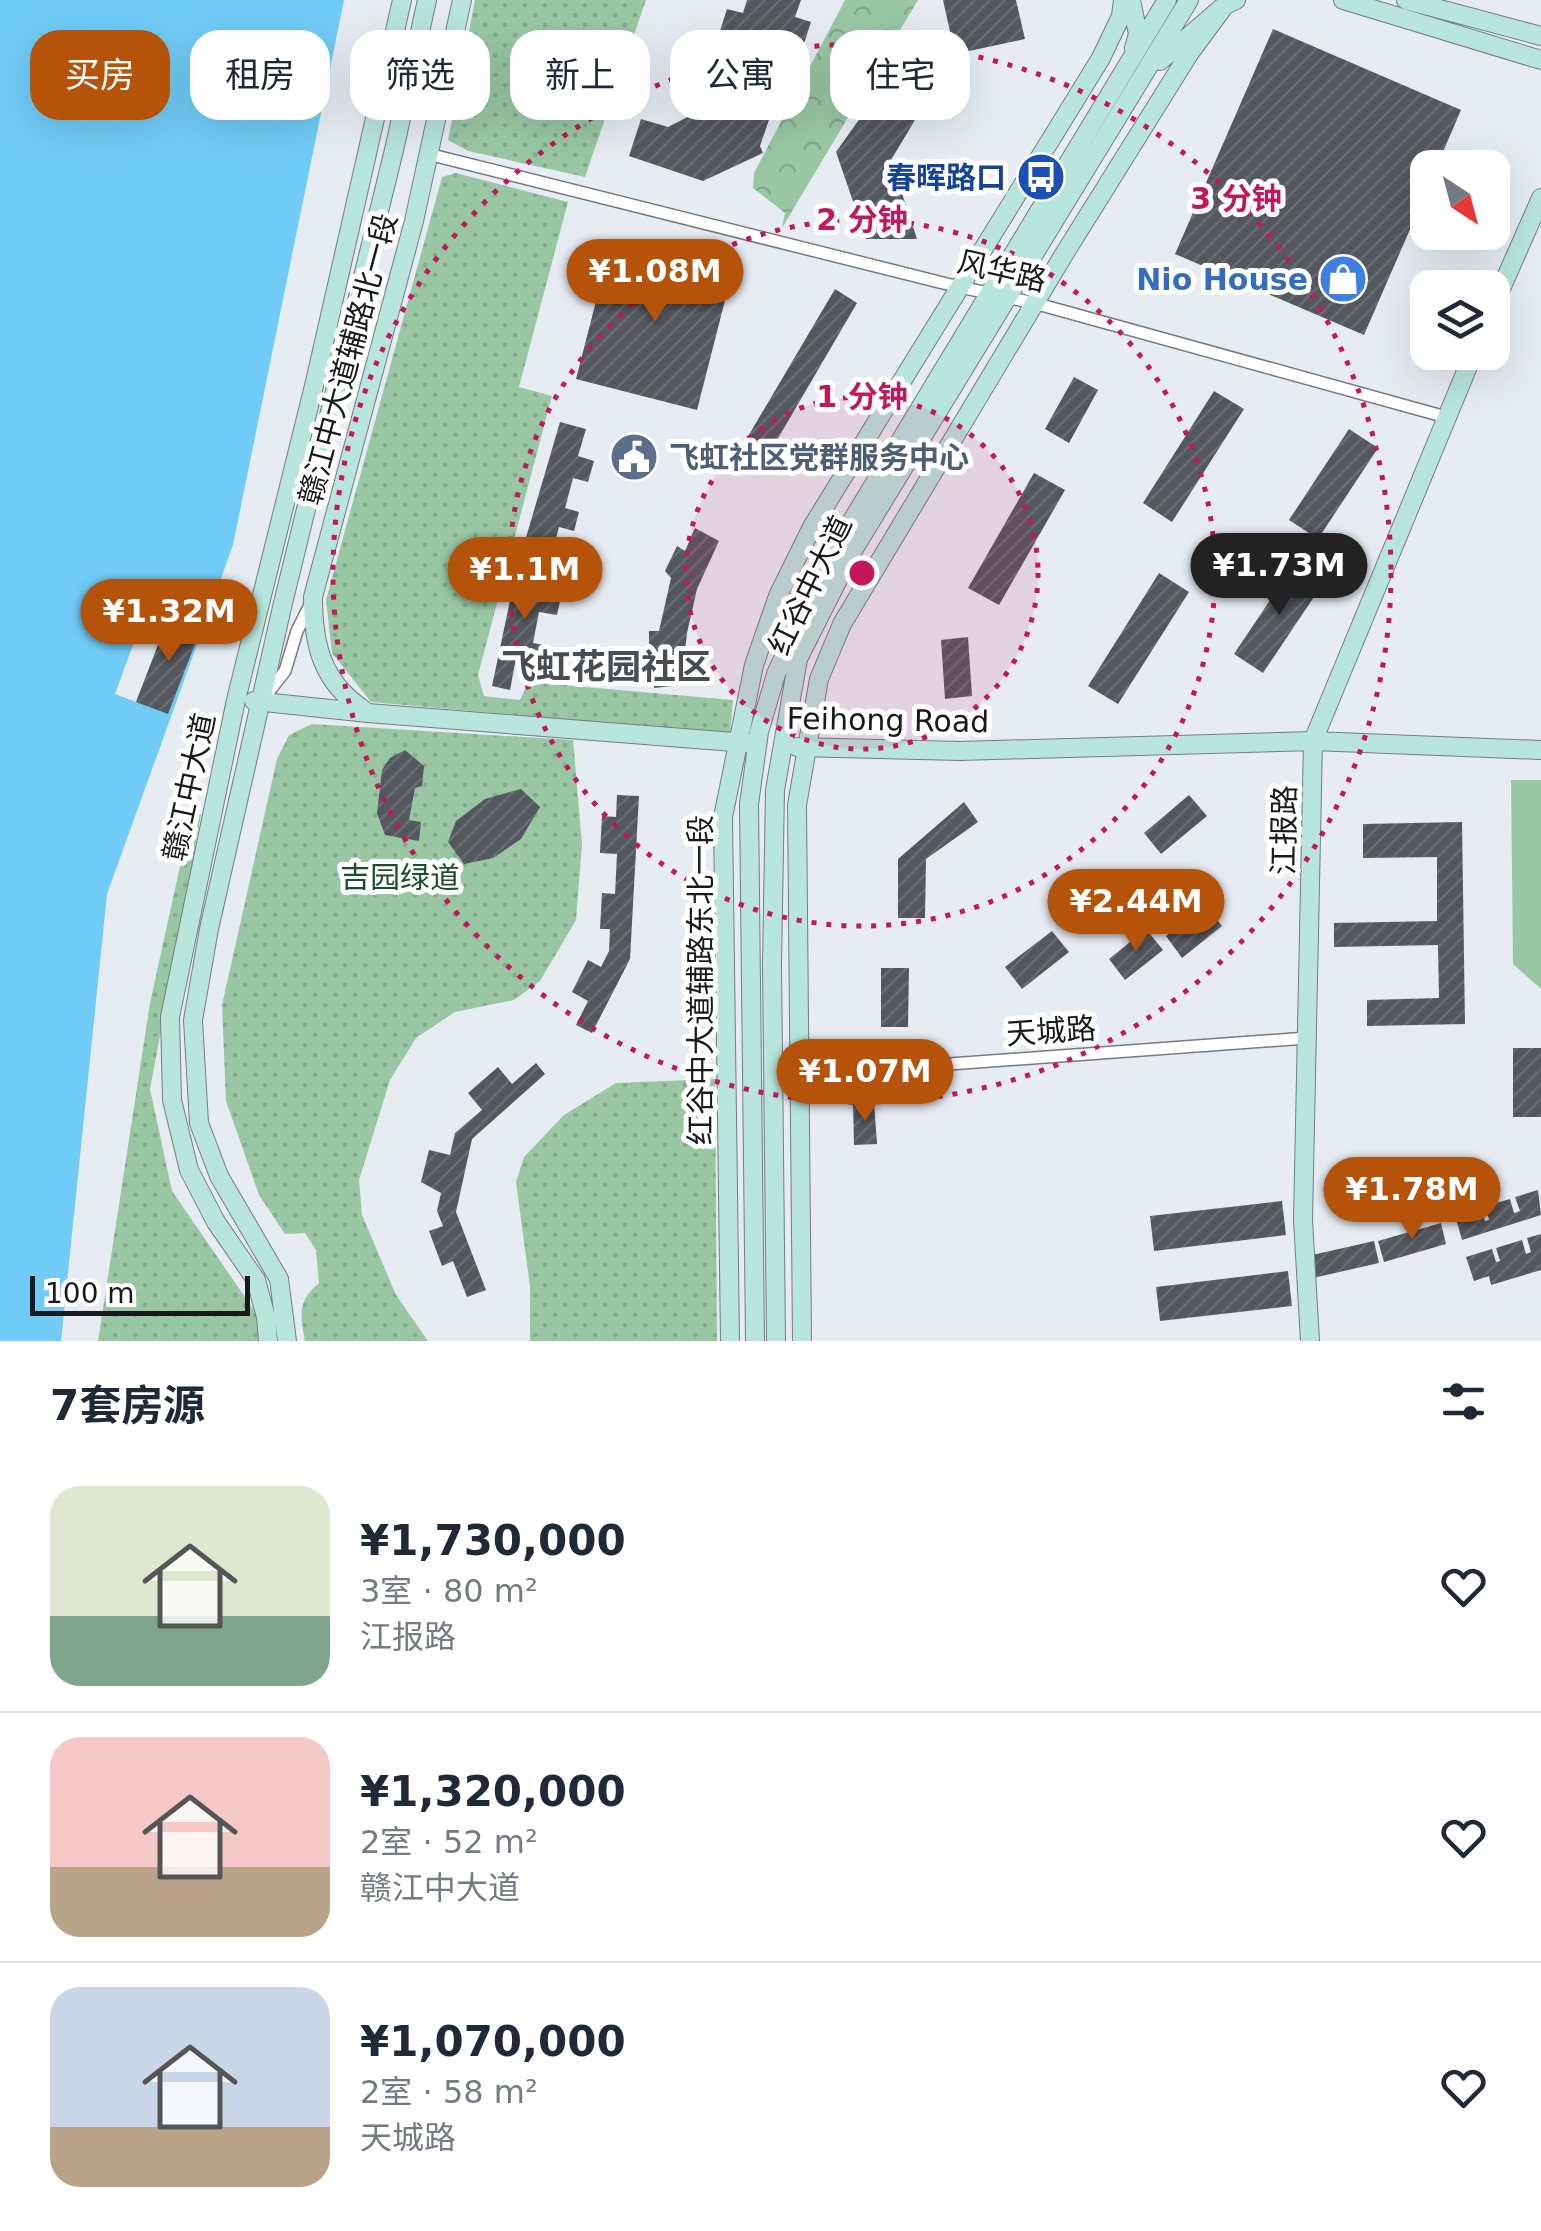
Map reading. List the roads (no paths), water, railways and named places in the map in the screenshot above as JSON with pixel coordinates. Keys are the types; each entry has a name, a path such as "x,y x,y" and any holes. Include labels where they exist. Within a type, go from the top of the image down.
{"street":[{"name":"赣江中大道","path":"268,1341 256,1280 216,1222 189,1170 172,1100 170,1017 236,700 314,386 402,0"},
{"name":"赣江中大道","path":"286,1341 279,1278 219,1176 200,1123 192,1020 261,701 427,0"},
{"name":"赣江中大道辅路北一段","path":"368,713 347,699 325,670 316,648 314,597 414,221 462,0"},
{"name":"红谷中大道辅路东北一段","path":"730,1341 723,818 748,743 754,665 778,596 812,527 1101,58 1121,16 1123,0"},
{"path":"1131,0 1138,34 1131,58"},
{"name":"红谷中大道","path":"755,1341 748,743 824,567 1167,0"},
{"name":"红谷中大道","path":"776,1341 772,965 775,790 798,660 852,552 1189,0"},
{"path":"1343,0 1541,60"},
{"path":"1406,0 1541,36"},
{"path":"1142,79 1231,3"},
{"path":"802,1341 796,805 819,679 842,624 1034,303 1189,54 1231,3"},
{"name":"风华路","path":"428,154 960,288 1034,303 1446,417"},
{"path":"1510,270 1541,198"},
{"name":"江报路","path":"1310,1341 1303,1220 1313,741 1466,370"},
{"path":"881,505 881,558"},
{"path":"261,701 285,671 296,631 314,597"},
{"name":"Feihong Road","path":"236,700 780,746 960,752 1313,741 1541,750"},
{"name":"天城路","path":"800,1075 1307,1038"}],"water":[{"path":"0,0 344,0 330,69 330,30 190,30 190,120 320,120 233,545 107,894 61,1341 0,1341"}],"place":[{"name":"春晖路口","path":"1041,177"},
{"name":"Nio House","path":"1343,279"},
{"name":"飞虹社区党群服务中心","path":"634,457"}],"district":[{"name":"飞虹花园社区","path":"606,667"}],"park label":[{"name":"吉园绿道","path":"400,877"}]}
